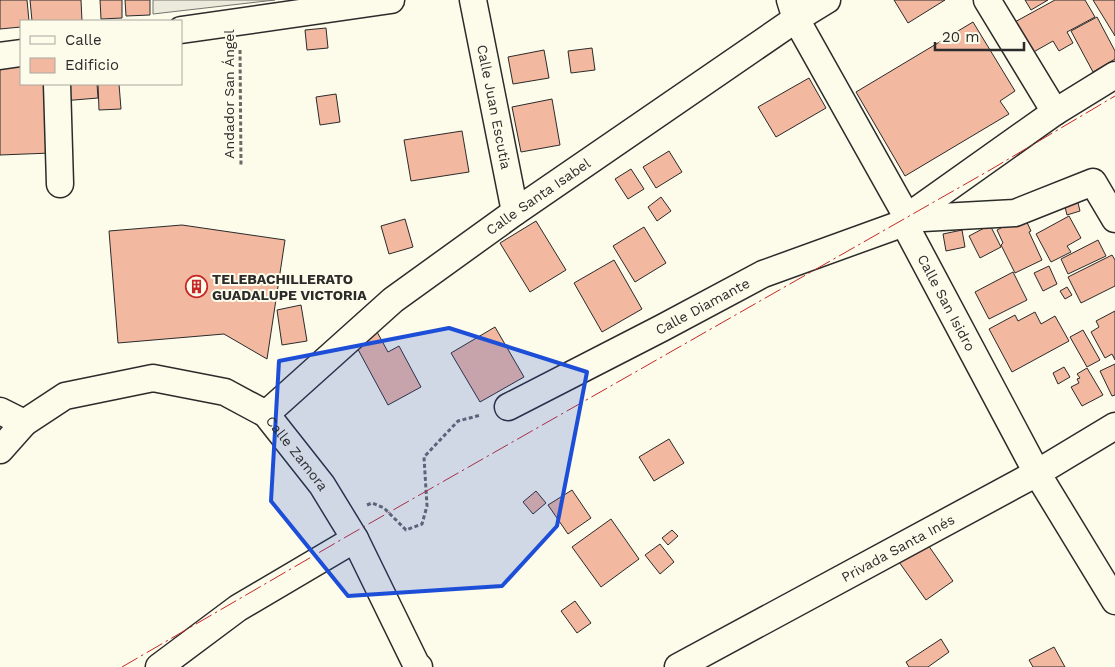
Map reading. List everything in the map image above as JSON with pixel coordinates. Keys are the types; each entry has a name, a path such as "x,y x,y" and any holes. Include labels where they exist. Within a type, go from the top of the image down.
{"street":[{"path":"182,30 391,0"},
{"name":"Calle Juan Escutia","path":"473,0 515,212"},
{"name":"Calle Santa Isabel","path":"266,414 392,300 793,10 827,0"},
{"path":"987,0 1055,112"},
{"name":"Calle San Isidro","path":"793,10 906,220 1037,473 1115,601"},
{"path":"0,56 20,53"},
{"name":"Calle Diamante","path":"508,407 763,274 906,220 1055,112 1115,75"},
{"path":"57,85 60,184"},
{"path":"906,220 1015,213 1092,182 1115,219"},
{"name":"Calle Zamora","path":"0,450 24,423 65,396 153,378 225,392 266,414 322,485 355,539 419,667"},
{"path":"0,411 24,423"},
{"name":"Privada Santa Inés","path":"678,667 1037,473 1115,426"},
{"path":"159,667 238,608 355,539"}],"path":[{"name":"Andador San Ángel","path":"240,22 241,167"},
{"path":"337,512 372,503 384,508 406,530 422,524 427,506 424,457 458,421 508,407"}],"highlighted area":[{"path":"449,328 587,372 557,526 502,586 348,596 271,501 279,361"}],"shaded area":[{"path":"153,0 275,0 153,14"}],"building":[{"path":"0,0 27,0 29,20 20,20 20,27 0,29"},
{"path":"30,0 81,0 82,20 32,20"},
{"path":"100,0 122,0 122,18 101,19"},
{"path":"125,0 150,0 150,15 126,16"},
{"path":"894,0 945,0 908,23"},
{"path":"1025,0 1048,0 1031,10"},
{"path":"1055,0 1085,0 1095,17 1067,32 1073,43 1059,51 1053,41 1030,54 1013,23"},
{"path":"1093,0 1115,0 1115,36"},
{"path":"1097,17 1115,51 1115,59 1093,72 1071,31"},
{"path":"973,22 1015,91 1000,101 1009,114 905,176 856,92"},
{"path":"326,28 328,48 307,50 305,30"},
{"path":"592,48 595,70 571,73 568,51"},
{"path":"544,50 549,78 513,84 508,57"},
{"path":"20,62 20,85 50,85 51,153 0,155 0,63"},
{"path":"809,78 826,108 776,137 758,107"},
{"path":"61,85 97,85 98,98 62,101"},
{"path":"98,85 119,85 121,109 99,110"},
{"path":"336,94 340,122 320,125 316,97"},
{"path":"552,99 560,145 521,152 512,107"},
{"path":"462,131 469,172 411,181 404,140"},
{"path":"669,151 682,172 656,188 643,167"},
{"path":"631,169 644,189 628,199 615,179"},
{"path":"661,197 671,211 657,221 648,207"},
{"path":"1077,199 1080,211 1067,215 1064,203"},
{"path":"1024,216 1042,260 1015,273 1001,245 1003,243 997,230"},
{"path":"1069,216 1081,238 1067,246 1071,252 1051,262 1036,234"},
{"path":"405,219 413,247 389,254 381,226"},
{"path":"536,221 566,270 530,292 500,243"},
{"name":"TELEBACHILLERATO GUADALUPE VICTORIA","path":"182,225 285,240 267,359 224,334 118,343 109,231"},
{"path":"990,225 1001,247 980,258 969,236"},
{"path":"644,227 666,263 635,282 613,246"},
{"path":"962,230 965,247 946,251 943,234"},
{"path":"1098,240 1106,256 1068,274 1061,259"},
{"path":"1112,255 1115,260 1115,286 1081,303 1068,277"},
{"path":"614,260 642,309 602,332 574,283"},
{"path":"1049,266 1057,284 1043,291 1034,273"},
{"path":"1013,272 1027,300 989,319 975,292"},
{"path":"1067,287 1072,295 1065,299 1060,291"},
{"path":"301,305 307,341 282,345 277,310"},
{"path":"1115,311 1115,360 1112,354 1105,358 1091,332 1099,327 1096,321"},
{"path":"1035,312 1041,324 1055,316 1069,341 1012,372 989,329 1015,315 1018,321"},
{"path":"495,327 524,377 480,402 451,353"},
{"path":"376,330 388,352 399,346 421,387 388,405 354,342"},
{"path":"1083,330 1100,360 1087,367 1070,337"},
{"path":"1115,364 1115,395 1112,396 1100,371"},
{"path":"1064,367 1070,377 1058,384 1053,373"},
{"path":"1087,368 1103,395 1082,406 1071,387 1079,383 1077,379 1080,378 1077,374"},
{"path":"669,439 684,463 654,481 639,457"},
{"path":"572,490 591,518 568,534 548,505"},
{"path":"536,491 546,503 533,514 523,502"},
{"path":"611,519 639,559 601,587 572,547"},
{"path":"672,530 678,536 668,545 662,538"},
{"path":"926,542 953,581 926,600 899,562"},
{"path":"660,544 674,562 660,574 645,555"},
{"path":"575,601 591,623 577,633 561,611"},
{"path":"941,639 949,652 928,667 909,667 906,662"},
{"path":"1054,647 1065,667 1033,667 1029,660"}],"power":[{"path":"122,667 351,534 990,170 1115,96"}],"place":[{"name":"TELEBACHILLERATO GUADALUPE VICTORIA","path":"196,287"}]}
